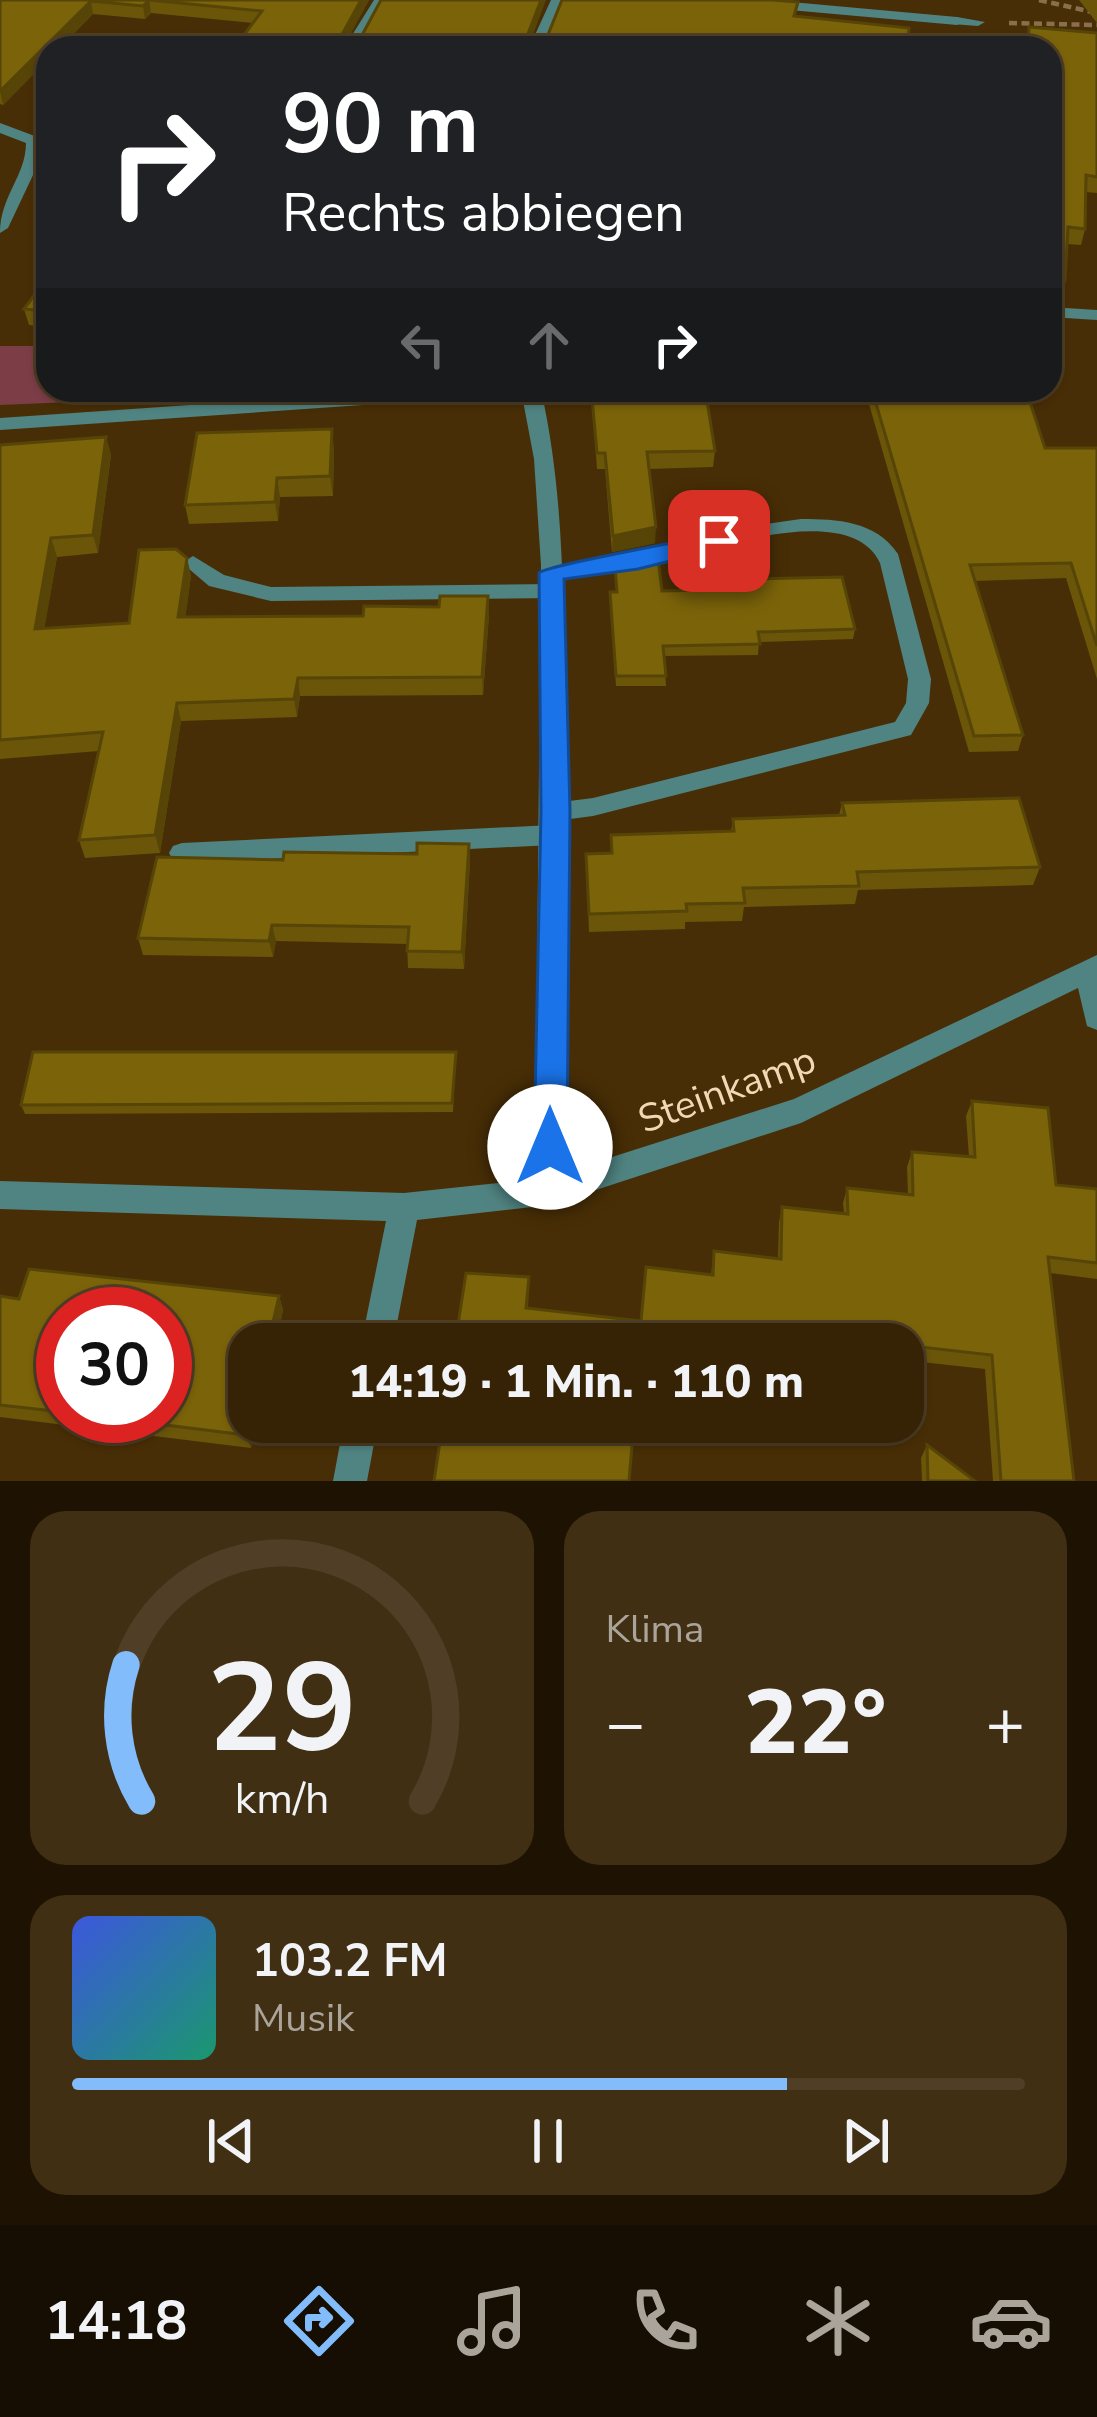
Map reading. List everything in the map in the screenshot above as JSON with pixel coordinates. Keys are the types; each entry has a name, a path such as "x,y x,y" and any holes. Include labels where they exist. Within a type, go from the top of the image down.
{"street":[{"path":"358,36 381,0"},
{"path":"542,36 558,0"},
{"path":"723,0 978,22"},
{"path":"0,128 34,141 34,157 0,228"},
{"path":"1062,313 1097,315"},
{"path":"0,424 297,402"},
{"path":"534,402 545,443 552,582 550,1191"},
{"path":"182,853 554,823 593,807 903,729 920,707 922,683 886,551 864,532 833,526 779,528 552,582 271,594 217,581 193,563"},
{"path":"1093,968 1097,1018"},
{"name":"Steinkamp","path":"0,1195 404,1207 550,1191 801,1110 1093,968"},
{"path":"381,1323 404,1207"},
{"path":"350,1481 358,1443"}],"path":[{"path":"1039,0 1097,13"},
{"path":"978,22 1097,25"}],"shaded area":[{"path":"0,346 36,346 36,402 71,402 0,405"}],"building":[{"path":"0,0 149,0 143,6 91,1 56,36 36,36 36,55 0,91"},
{"path":"149,0 361,0 341,36 243,36 262,11"},
{"path":"381,0 541,0 527,36 362,36"},
{"path":"562,0 798,2 794,16 909,28 908,36 547,36"},
{"path":"1029,27 1097,33 1097,177 1086,175 1085,229 1068,227 1065,281 1062,36 1029,36"},
{"path":"36,293 36,310 24,309"},
{"path":"592,402 707,402 715,451 647,452 656,527 613,536 605,453 597,453"},
{"path":"876,402 1030,402 1045,448 1097,448 1097,646 1071,563 970,565 1023,735 974,736"},
{"path":"332,429 330,476 277,478 275,502 185,505 197,433"},
{"path":"106,437 93,535 51,538 35,629 129,623 139,550 176,549 187,558 178,617 363,616 364,606 439,607 440,596 488,596 482,677 298,678 294,699 177,703 155,835 79,840 103,732 0,740 0,445"},
{"path":"658,558 662,591 750,589 748,579 842,577 855,629 758,632 760,644 663,646 666,676 616,676 610,592 617,592 615,567"},
{"path":"1019,798 1040,867 857,872 859,886 743,888 745,903 686,904 687,911 589,914 586,854 612,853 611,835 734,831 733,819 845,815 842,803"},
{"path":"417,843 469,844 462,952 407,951 409,927 272,925 269,941 138,938 157,857 283,860 284,852 417,854"},
{"path":"33,1052 456,1052 452,1103 21,1105"},
{"path":"972,1101 1048,1108 1056,1185 1097,1189 1097,1263 1048,1257 1074,1481 1001,1481 992,1355 924,1347 924,1323 458,1323 466,1273 529,1277 526,1308 641,1321 646,1267 713,1275 714,1251 781,1259 782,1207 848,1214 847,1188 913,1195 912,1152 975,1157"},
{"path":"29,1269 279,1296 273,1323 228,1323 228,1433 192,1428 192,1287 36,1287 36,1409 0,1405 0,1296 19,1299"},
{"path":"440,1443 632,1443 629,1481 434,1481"},
{"path":"927,1445 975,1481 928,1481"}],"route":[{"path":"550,1147 555,811 551,573 596,569 719,541"}]}
